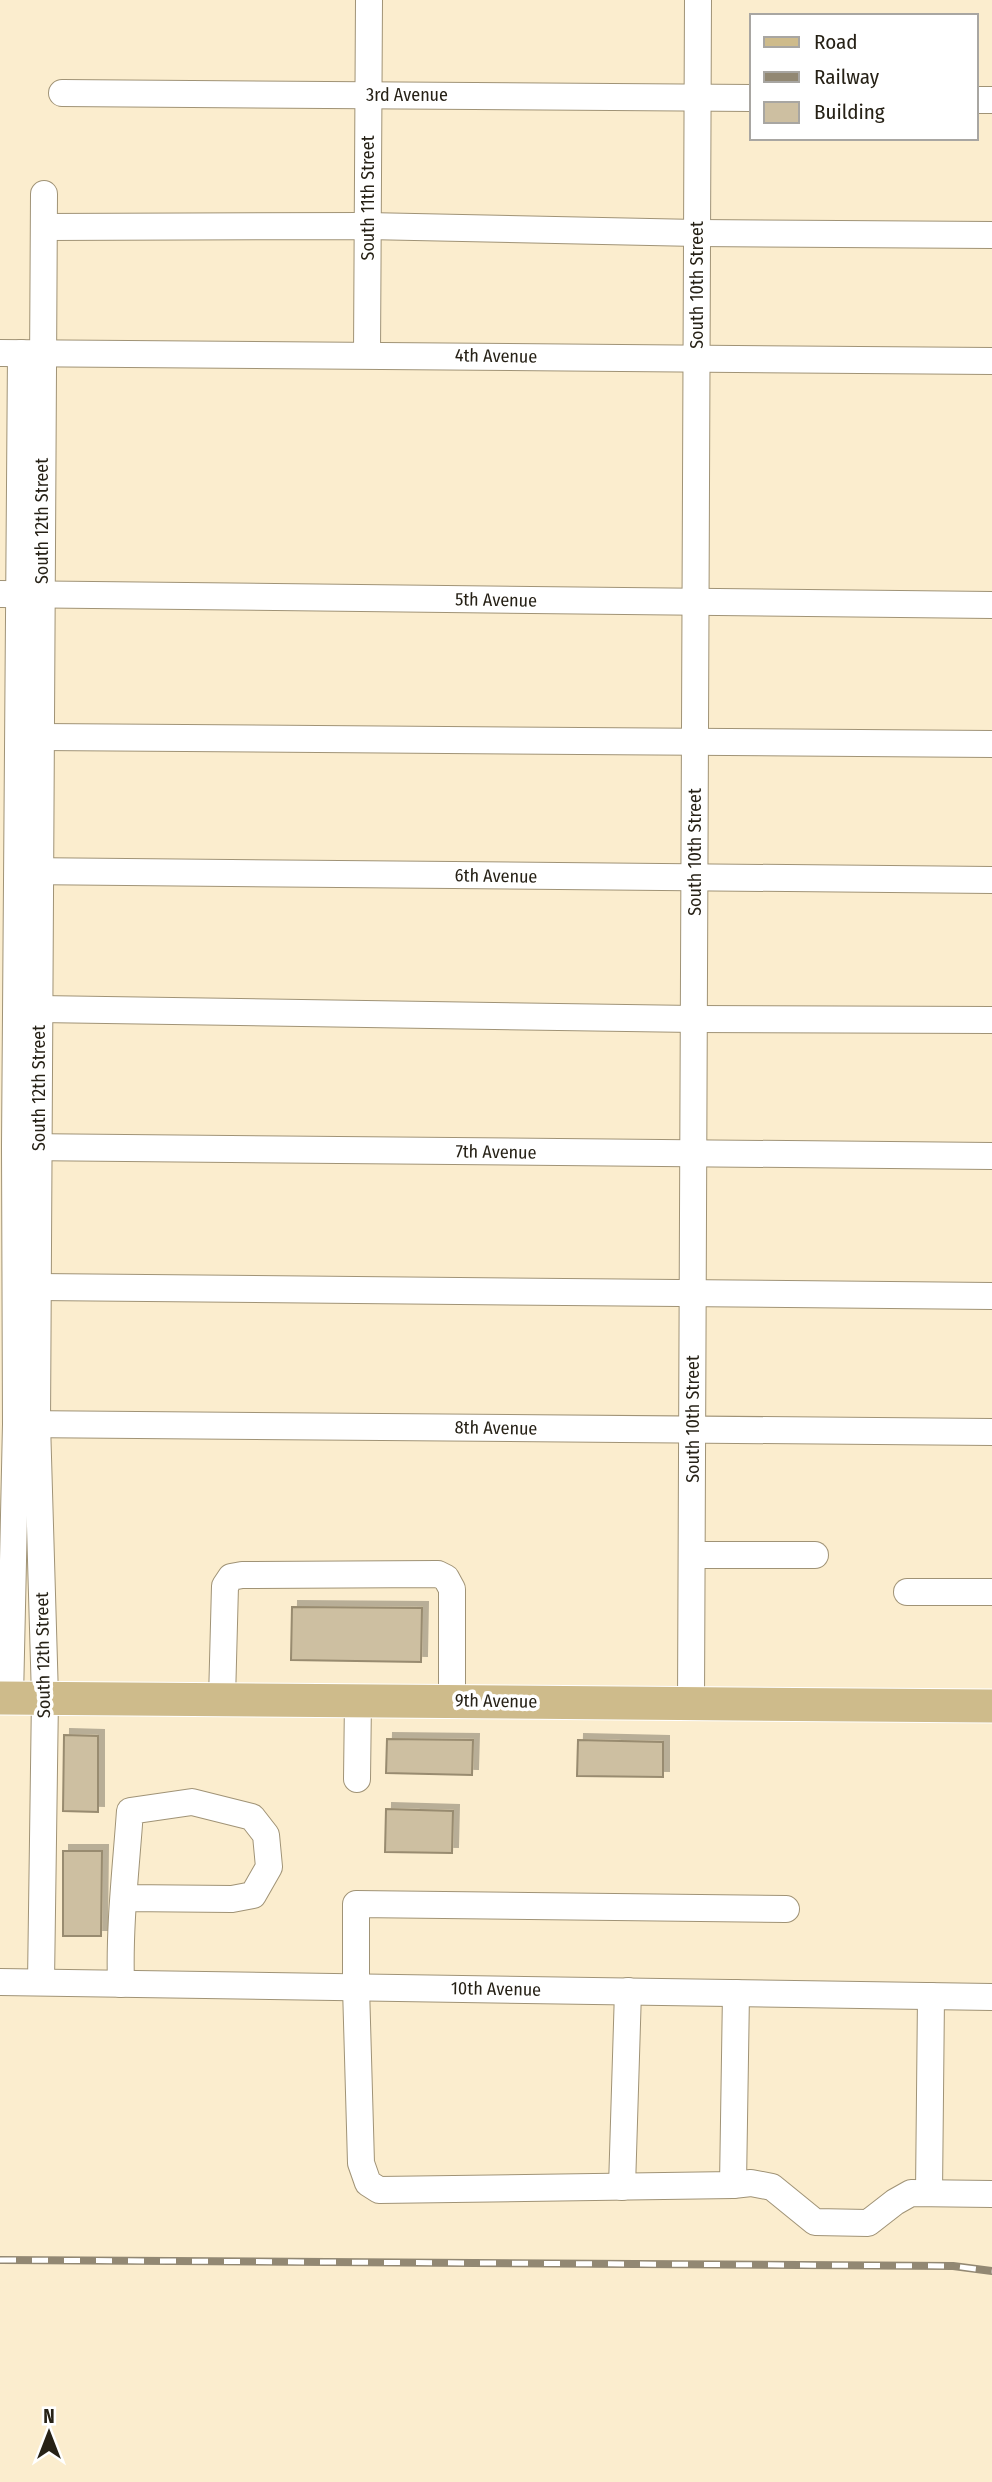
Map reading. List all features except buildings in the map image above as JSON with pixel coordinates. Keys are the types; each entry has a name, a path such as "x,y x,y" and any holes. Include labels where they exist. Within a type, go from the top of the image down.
{"main road":[{"name":"9th Avenue","path":"5,1698 992,1706"}],"street":[{"name":"South 11th Street","path":"367,355 369,0"},
{"name":"South 10th Street","path":"691,1703 698,0"},
{"name":"3rd Avenue","path":"62,93 750,98"},
{"name":"South 12th Street","path":"41,1982 45,1697 18,1424 17,1284 21,353 44,227 44,194"},
{"path":"44,227 367,226 697,233 992,235"},
{"name":"4th Avenue","path":"21,353 992,361"},
{"name":"5th Avenue","path":"20,594 992,605"},
{"path":"20,734 992,744"},
{"name":"6th Avenue","path":"19,871 992,880"},
{"path":"18,1008 694,1019 992,1020"},
{"name":"7th Avenue","path":"18,1147 992,1156"},
{"path":"17,1284 992,1296"},
{"path":"5,1698 7,1562 18,1424"},
{"name":"8th Avenue","path":"18,1424 992,1432"},
{"path":"692,1555 815,1555"},
{"path":"222,1699 225,1586 230,1577 438,1574 446,1578 452,1589 452,1701"},
{"path":"907,1592 992,1592"},
{"path":"357,1779 358,1700"},
{"path":"121,1984 120,1957 124,1898 130,1811 192,1802 253,1817 266,1835 269,1867 253,1895 232,1899 124,1898"},
{"path":"786,1909 356,1904 361,2163 368,2183 379,2190 751,2183 772,2187 815,2222 868,2223 911,2193 992,2193"},
{"name":"10th Avenue","path":"0,1982 992,1997"},
{"path":"622,2187 628,1991"},
{"path":"733,2185 736,1993"},
{"path":"929,2193 931,1996"}],"railway":[{"path":"0,2260 953,2266 992,2271"}]}
